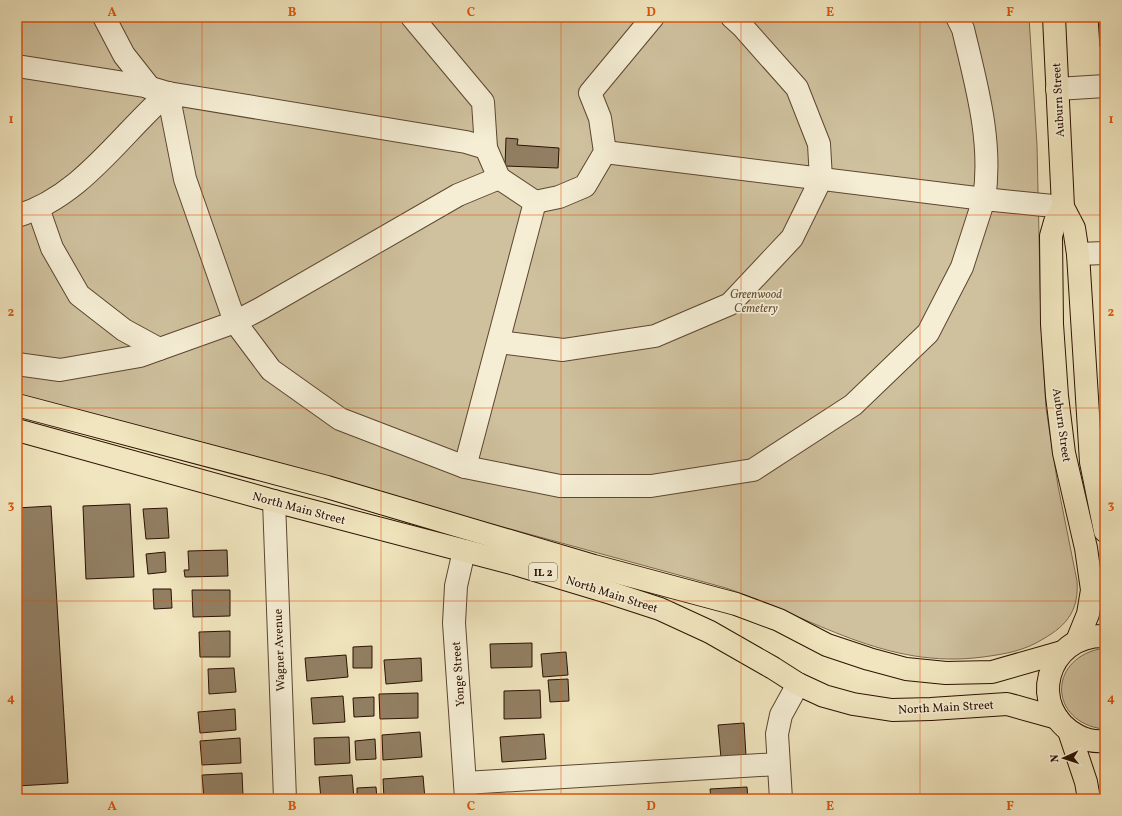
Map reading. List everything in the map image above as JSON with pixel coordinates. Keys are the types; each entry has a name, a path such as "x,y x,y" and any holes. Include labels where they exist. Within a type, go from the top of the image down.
{"main road":[{"name":"Auburn Street","path":"1054,17 1063,207 1074,228 1078,254 1091,462 1105,531"},
{"name":"Auburn Street","path":"1063,207 1055,222 1051,236 1052,324 1056,396 1064,453 1086,548 1092,590 1088,614 1069,646 1052,667 1048,684 1050,702 1063,725"},
{"name":"North Main Street","path":"17,405 327,487 594,566 736,604 779,620 827,645 869,660 906,668 946,673 992,672 1069,646 1093,636 1105,636"},
{"name":"North Main Street","path":"17,430 274,501 537,570 660,609 710,632 798,684 824,696 853,704 892,710 931,710 1007,704 1063,725 1084,739 1105,741"},
{"path":"1063,725 1086,782 1089,799"}],"street":[{"path":"104,17 124,56 159,90 185,179 235,322 271,370 340,418 465,467 560,486 651,486 752,470 854,405 928,333 962,267 984,199 988,176 981,106 963,29 956,17"},
{"path":"412,17 483,102 486,148 500,178 535,202 559,197 584,186 605,152 600,118 590,93 653,17"},
{"path":"499,342 563,350 655,336 730,304 792,238 821,179 819,144 797,88 742,26 732,17"},
{"path":"17,66 466,142 486,148"},
{"path":"1057,89 1105,86"},
{"path":"17,216 38,208 61,196 101,162 148,110 159,90"},
{"path":"605,152 984,199 1063,207"},
{"path":"17,364 60,370 140,356 235,322 458,195 500,178"},
{"path":"465,467 535,202"},
{"path":"38,208 52,248 79,295 124,330 159,349"},
{"path":"1078,254 1105,253"},
{"name":"Wagner Avenue","path":"274,501 285,799"},
{"name":"Yonge Street","path":"464,551 454,602 466,791"},
{"path":"781,799 777,734 781,715 798,684"},
{"path":"466,791 778,764"}],"green space":[{"name":"Greenwood Cemetery","path":"17,17 1029,17 1037,145 1041,325 1046,408 1058,486 1077,581 1074,608 1065,622 1052,634 1036,643 1014,651 983,657 948,659 914,656 882,649 851,639 726,588 17,394"},
{"path":"1099,649 1105,650 1105,728 1103,729 1085,724 1073,715 1065,704 1062,691 1063,678 1070,666 1082,656"}],"building":[{"path":"1098,17 1105,17 1105,46 1100,47"},
{"path":"506,138 518,139 517,145 559,148 558,168 505,166"},
{"path":"130,504 134,577 86,579 83,506"},
{"path":"51,506 68,783 17,786 17,508"},
{"path":"167,508 169,538 146,539 143,509"},
{"path":"227,550 228,576 185,577 184,570 189,570 188,551"},
{"path":"165,552 166,572 148,574 146,554"},
{"path":"153,589 171,589 172,608 154,609"},
{"path":"192,590 230,590 230,616 193,617"},
{"path":"230,631 230,657 200,657 199,632"},
{"path":"532,643 532,667 491,668 490,644"},
{"path":"372,646 372,668 353,668 353,647"},
{"path":"566,652 568,675 543,677 541,654"},
{"path":"346,655 348,677 307,681 305,658"},
{"path":"421,658 422,681 386,684 384,660"},
{"path":"234,668 236,692 209,694 208,669"},
{"path":"568,679 569,701 550,702 548,680"},
{"path":"540,690 541,718 504,719 504,691"},
{"path":"418,693 418,718 380,719 379,694"},
{"path":"343,696 345,722 313,724 311,698"},
{"path":"374,697 374,716 354,717 353,698"},
{"path":"235,709 236,730 200,733 198,712"},
{"path":"744,723 746,756 721,758 718,725"},
{"path":"420,732 422,757 383,760 382,735"},
{"path":"544,734 546,759 502,762 500,737"},
{"path":"349,737 350,763 315,765 314,738"},
{"path":"240,738 241,763 202,765 200,741"},
{"path":"375,739 376,759 356,760 355,741"},
{"path":"242,773 243,796 204,799 202,775"},
{"path":"352,775 354,799 321,799 319,777"},
{"path":"423,776 425,799 384,799 383,779"},
{"path":"376,787 377,799 357,799 357,788"},
{"path":"747,787 748,799 711,799 710,789"},
{"path":"541,798 541,799 502,799"}]}
